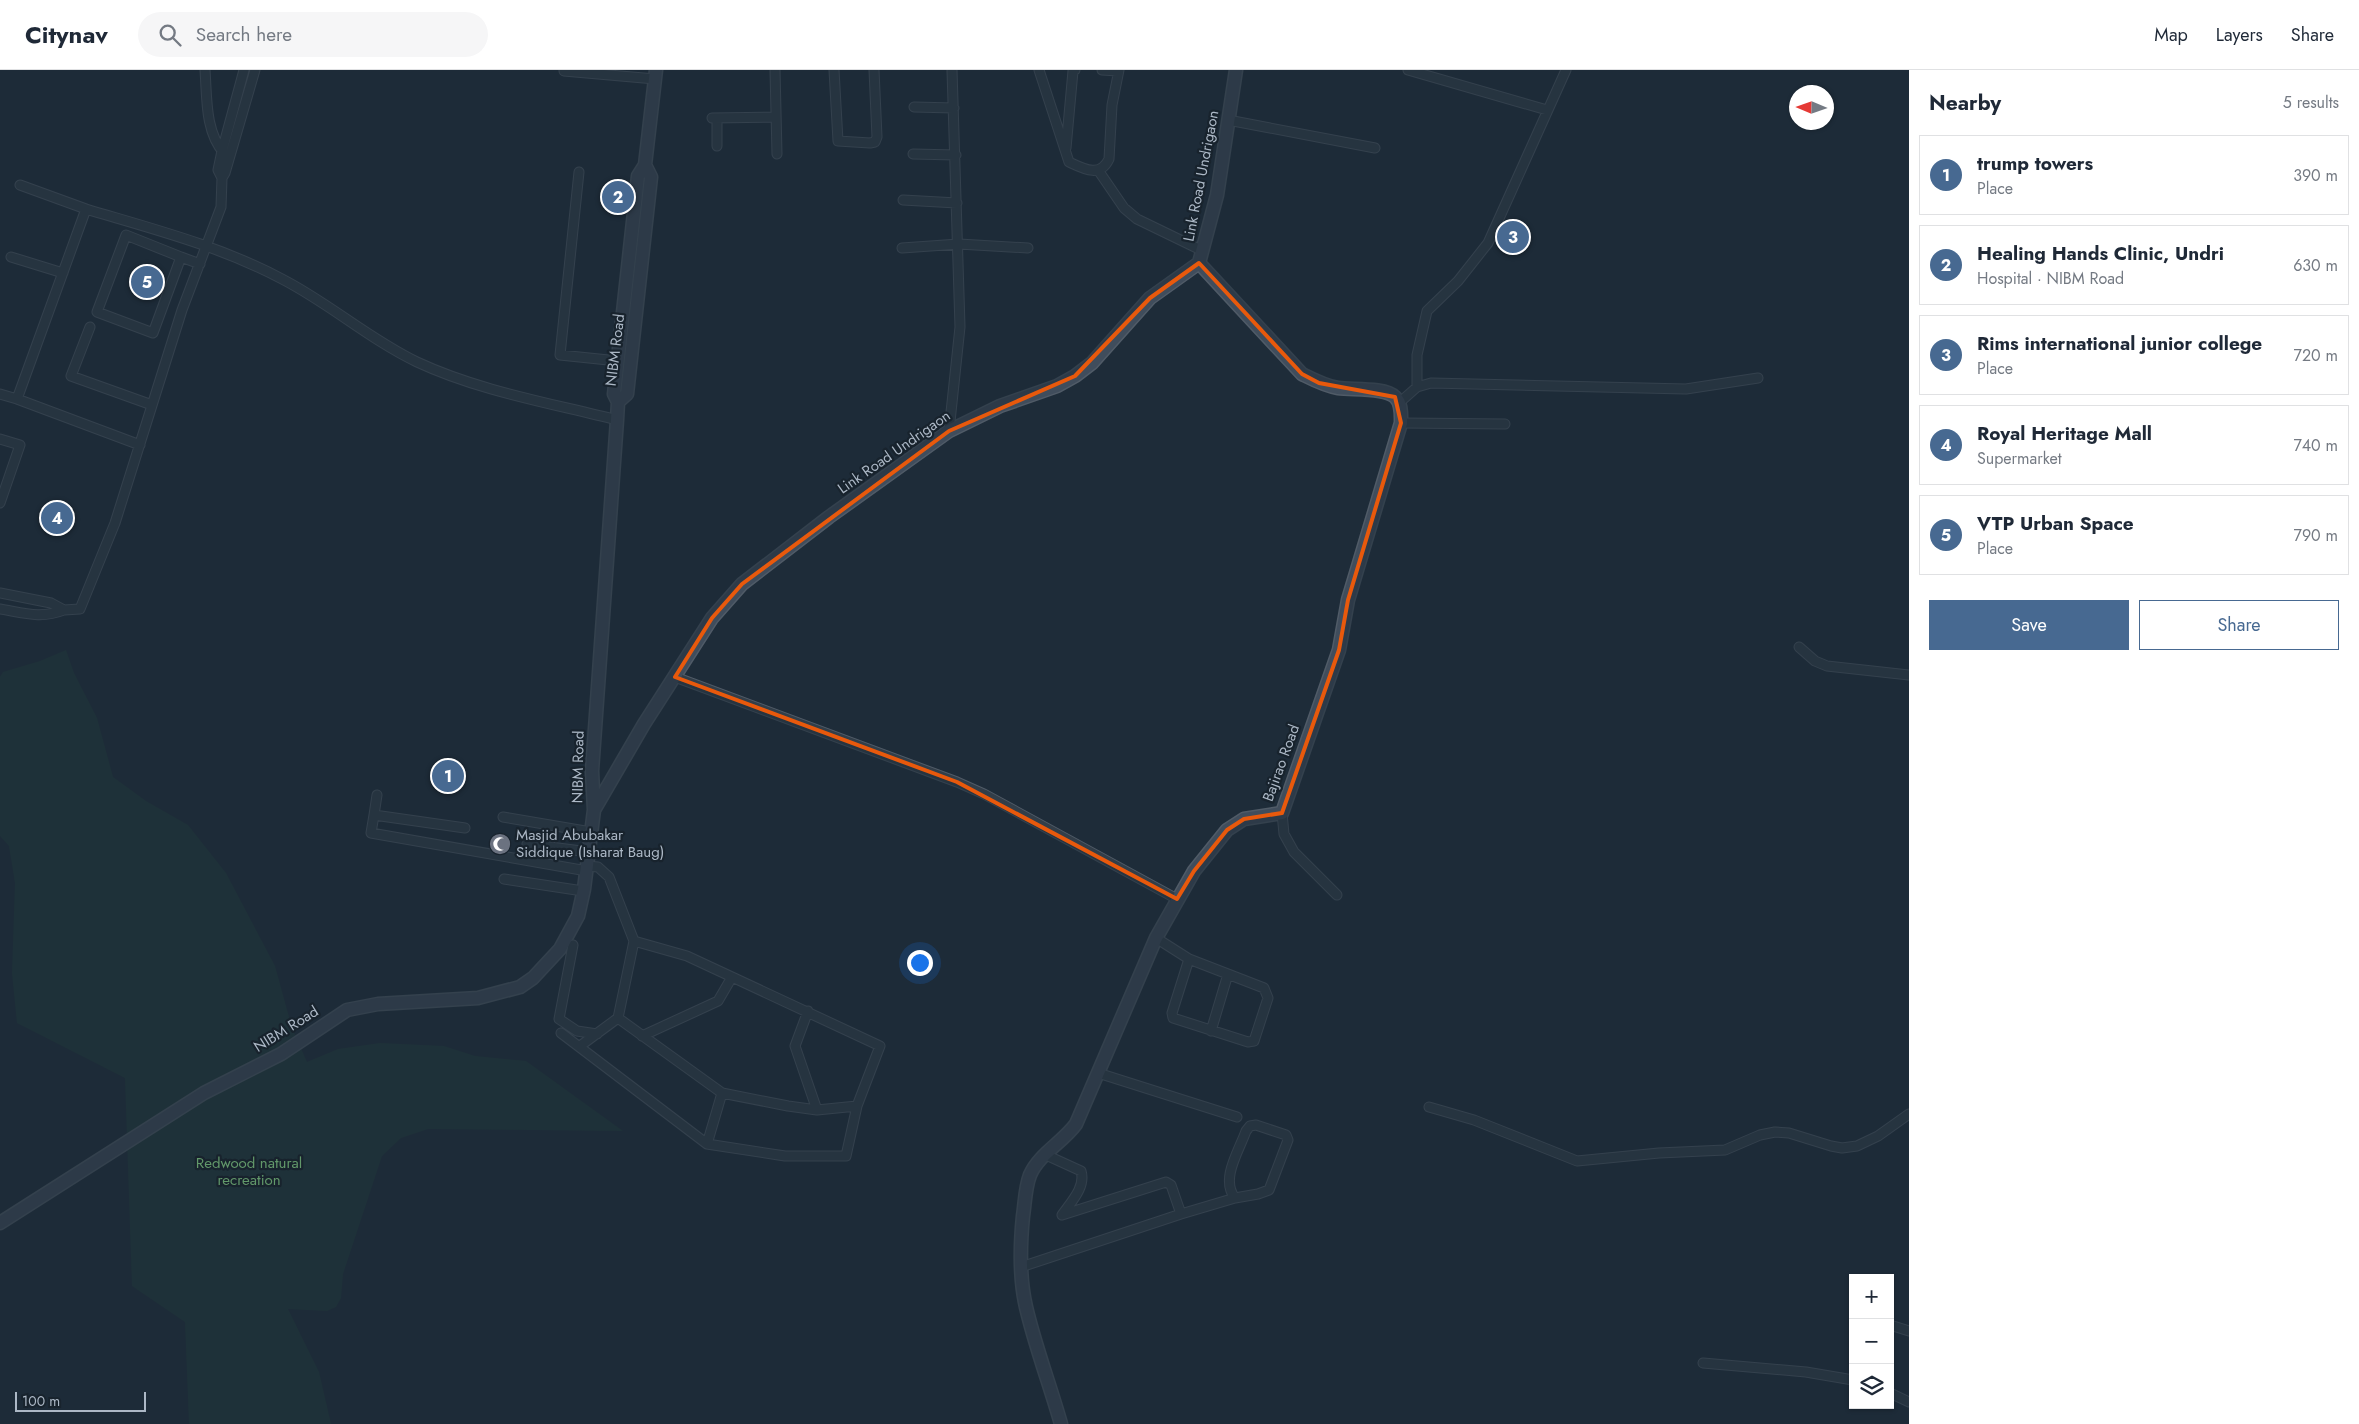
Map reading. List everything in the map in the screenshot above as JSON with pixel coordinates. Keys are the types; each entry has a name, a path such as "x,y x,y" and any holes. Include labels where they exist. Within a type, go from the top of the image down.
{"street":[{"path":"205,70 208,113 218,147 229,159"},
{"path":"222,178 218,170 244,70"},
{"path":"0,609 50,616 64,610 80,609 115,523 182,310 221,207 222,178 255,70"},
{"path":"775,70 777,154"},
{"path":"834,70 836,138 841,143 875,142 877,138 874,70"},
{"path":"949,431 960,327 959,244 952,70"},
{"path":"1039,70 1069,162 1087,170 1098,170 1105,167 1109,159 1112,105 1118,70 1102,70"},
{"path":"1065,153 1073,71 1075,70"},
{"name":"Link Road Undrigaon","path":"594,810 627,752 712,618 742,584 829,517 949,431 1000,406 1057,386 1075,376 1101,353 1150,298 1201,257 1217,195 1236,70"},
{"path":"1408,70 1547,110"},
{"path":"1417,387 1417,355 1428,311 1458,281 1488,242 1566,70"},
{"path":"564,71 655,74"},
{"name":"NIBM Road","path":"0,1223 204,1093 282,1054 347,1010 378,1004 478,998 520,987 533,978 560,950 571,933 578,916 583,891 594,810 592,771 618,402 627,394 651,177 645,165 655,74"},
{"path":"914,107 954,108"},
{"path":"717,146 714,118 776,117"},
{"path":"1228,120 1375,148"},
{"path":"913,154 956,155"},
{"path":"618,402 614,394 638,176 645,165"},
{"path":"1098,170 1124,208 1137,219 1201,257 1208,273 1302,374 1319,383 1338,388 1386,392 1395,397 1399,403 1417,387 1431,383 1686,389 1758,378"},
{"path":"579,172 560,355 618,361"},
{"path":"20,185 86,209 207,245 283,279 358,328 417,362 472,383 617,420"},
{"path":"903,200 957,203"},
{"path":"17,399 86,209"},
{"path":"181,257 153,333 97,312 126,235 200,264"},
{"path":"902,248 959,244 1028,248"},
{"path":"11,257 63,273"},
{"path":"90,327 71,376 152,405"},
{"path":"0,394 140,445"},
{"name":"Bajirao Road","path":"1061,1424 1026,1307 1021,1267 1026,1190 1031,1174 1046,1155 1067,1136 1076,1124 1156,938 1194,871 1227,830 1244,820 1282,813 1339,650 1348,600 1401,423 1399,403"},
{"path":"1401,423 1505,424"},
{"path":"0,439 20,445 0,503"},
{"path":"0,593 51,602 64,610"},
{"path":"1799,647 1814,661 1827,666 1909,675"},
{"path":"675,678 957,782 984,794 1178,899"},
{"path":"377,795 371,833 587,868 598,867 609,877 634,941 618,1018 580,1046"},
{"path":"1282,813 1284,834 1294,852 1337,895"},
{"path":"374,815 465,828"},
{"path":"504,817 591,832"},
{"path":"528,844 589,852"},
{"path":"504,879 583,891"},
{"path":"1156,938 1189,959 1264,988 1268,998 1257,1039 1248,1042 1176,1020 1172,1016 1189,959"},
{"path":"561,1033 708,1144 785,1156 846,1156 857,1106 880,1046 687,956 634,941"},
{"path":"573,945 560,1019 577,1031 597,1034"},
{"path":"1211,1031 1228,974"},
{"path":"642,1036 718,1001 732,977"},
{"path":"808,1011 795,1046 817,1110"},
{"path":"618,1018 722,1093 817,1110 857,1106"},
{"path":"1098,1073 1237,1117"},
{"path":"708,1144 722,1093"},
{"path":"1429,1106 1474,1120 1577,1162 1659,1153 1725,1150 1760,1135 1776,1132 1789,1133 1842,1148 1857,1146 1878,1136 1909,1114"},
{"path":"1021,1267 1181,1214 1269,1190 1288,1140 1286,1135 1256,1125 1250,1126 1246,1131 1228,1181 1230,1191 1235,1198"},
{"path":"1046,1155 1081,1171 1083,1178 1083,1184 1062,1215 1166,1182 1170,1186 1181,1214"},
{"path":"1894,1326 1909,1331"},
{"path":"1704,1363 1806,1372 1849,1379"},
{"path":"1894,1394 1909,1402"}],"highlighted area":[{"path":"1199,263 1302,374 1319,383 1395,397 1401,423 1348,600 1339,650 1282,813 1244,819 1227,830 1194,871 1177,899 957,782 675,677 712,618 742,584 949,431 1075,376 1150,298"}],"green space":[{"name":"Redwood natural recreation","path":"66,650 74,673 97,718 113,777 146,801 188,825 226,873 275,966 292,1028 307,1062 338,1049 380,1043 444,1046 475,1056 526,1061 623,1131 428,1129 401,1138 382,1156 343,1274 341,1298 336,1307 327,1311 288,1309 319,1372 331,1424 189,1424 185,1322 132,1286 125,1078 17,1023 12,973 15,883 9,846 0,836 0,677 3,672 40,661"}],"place":[{"name":"Healing Hands Clinic, Undri","path":"618,197"},
{"name":"Rims international junior college","path":"1513,237"},
{"name":"VTP Urban Space","path":"147,282"},
{"name":"Royal Heritage Mall","path":"57,518"},
{"name":"trump towers","path":"448,776"},
{"name":"Masjid Abubakar Siddique (Isharat Baug)","path":"500,844"}]}
